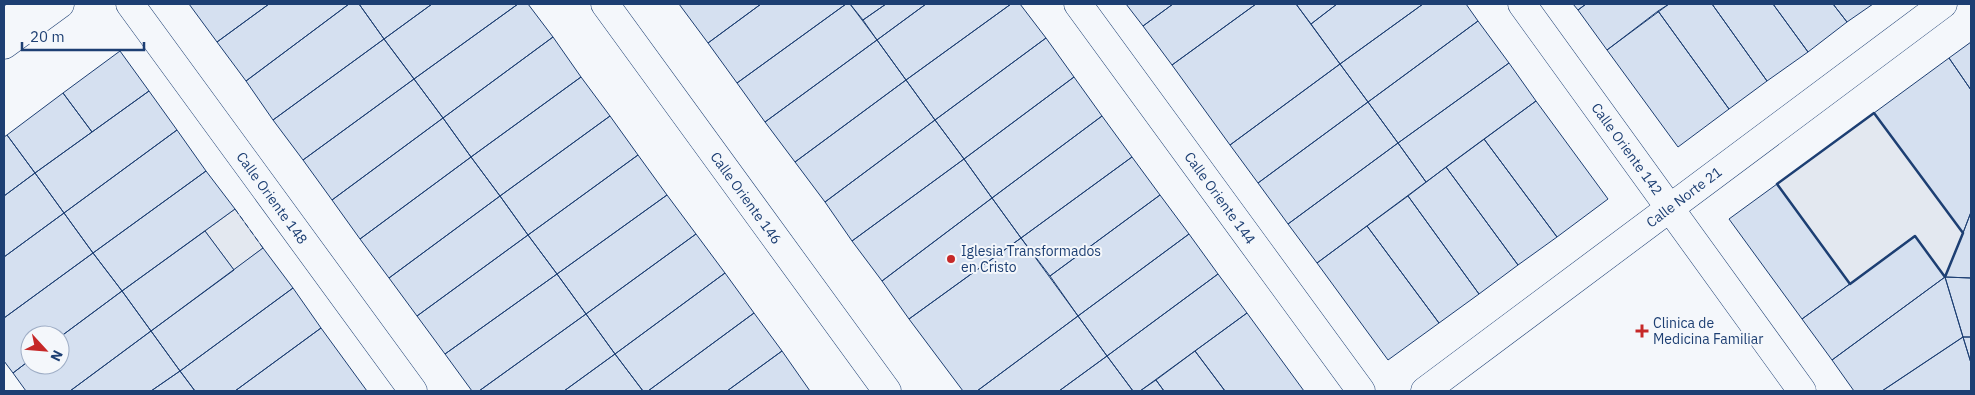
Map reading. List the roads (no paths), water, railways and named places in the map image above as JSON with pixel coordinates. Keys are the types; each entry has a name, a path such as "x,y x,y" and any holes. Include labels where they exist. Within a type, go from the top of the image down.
{"street":[{"path":"4,24 31,4"},
{"path":"4,45 60,4"},
{"name":"Calle Oriente 148","path":"130,4 414,391"},
{"name":"Calle Oriente 146","path":"605,4 887,391"},
{"name":"Calle Oriente 144","path":"1078,4 1360,391"},
{"name":"Calle Oriente 142","path":"1522,4 1802,391"},
{"name":"Calle Norte 21","path":"1425,391 1943,4"}],"place":[{"name":"Iglesia Transformados en Cristo","path":"951,259"},
{"name":"Clinica de Medicina Familiar","path":"1642,331"}]}
